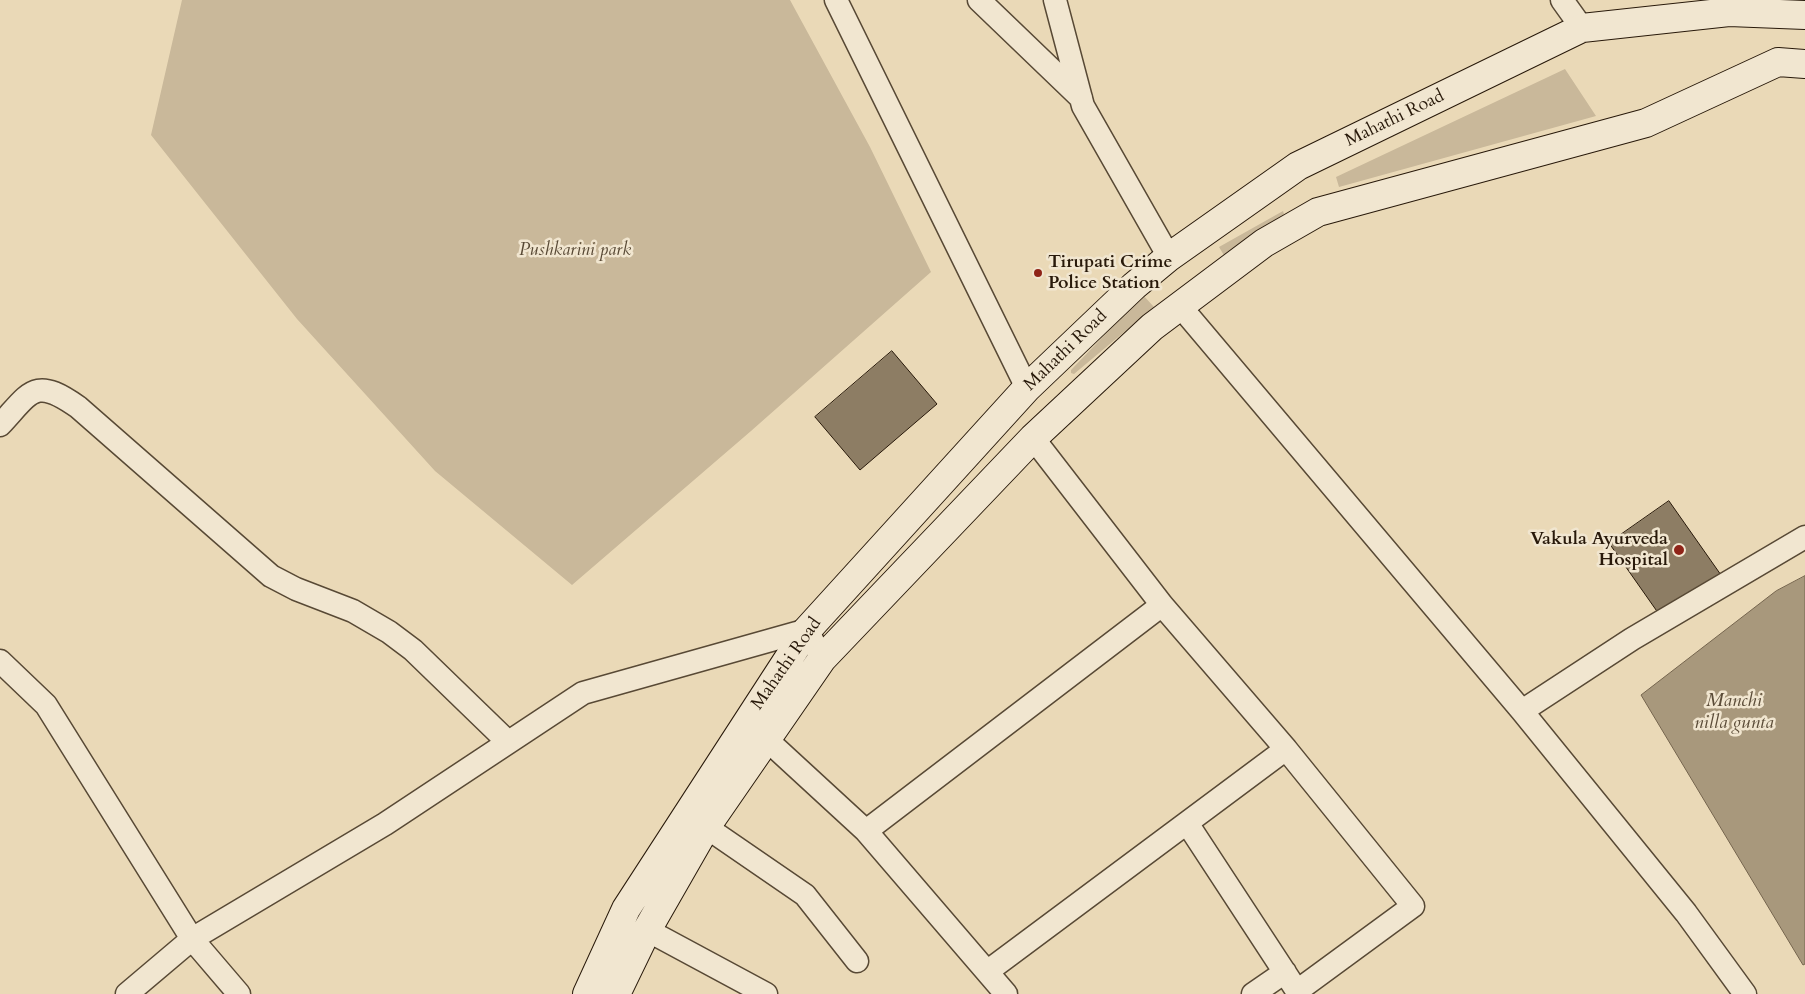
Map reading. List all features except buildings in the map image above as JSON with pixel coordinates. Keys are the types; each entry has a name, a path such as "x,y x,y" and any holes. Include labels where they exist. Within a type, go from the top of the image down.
{"street":[{"path":"836,0 1028,388"},
{"path":"979,0 1080,98"},
{"path":"1055,0 1083,106 1169,257"},
{"path":"1562,0 1582,28"},
{"name":"Mahathi Road","path":"587,994 626,909 807,630 1028,388 1134,286 1169,257 1298,166 1582,28 1730,12 1805,15"},
{"name":"Mahathi Road","path":"616,994 646,930 706,826 822,659 1033,438 1152,327 1264,243 1318,212 1646,124 1778,62 1805,64"},
{"path":"1180,306 1522,711 1686,913 1741,993"},
{"path":"0,425 31,392 45,389 60,394 78,407 271,576 296,589 353,611 389,632 413,650 508,742"},
{"path":"1033,438 1162,605 1286,749 1413,906 1296,991 1187,823"},
{"path":"1522,711 1632,639 1805,537"},
{"path":"866,832 1162,605"},
{"path":"127,994 192,939 385,824 583,693 807,630 822,659"},
{"path":"0,661 46,705 192,939 239,994"},
{"path":"766,739 866,832 1006,994"},
{"path":"988,971 1286,749"},
{"path":"706,826 805,895 857,961"},
{"path":"646,930 766,994"},
{"path":"1253,994 1284,972"}],"green space":[{"name":"Pushkarini park","path":"182,0 790,0 870,147 931,272 751,431 572,585 435,471 297,319 151,135"},
{"path":"1565,69 1596,116 1339,187 1336,177"},
{"path":"1283,211 1284,214 1225,257 1219,247"},
{"path":"1143,295 1154,307 1074,374 1071,373 1071,370"}],"water":[{"name":"Manchi nilla gunta","path":"1805,576 1805,964 1803,965 1641,695 1776,591"}],"place":[{"name":"Tirupati Crime Police Station","path":"1038,273"},
{"name":"Vakula Ayurveda Hospital","path":"1679,550"}]}
